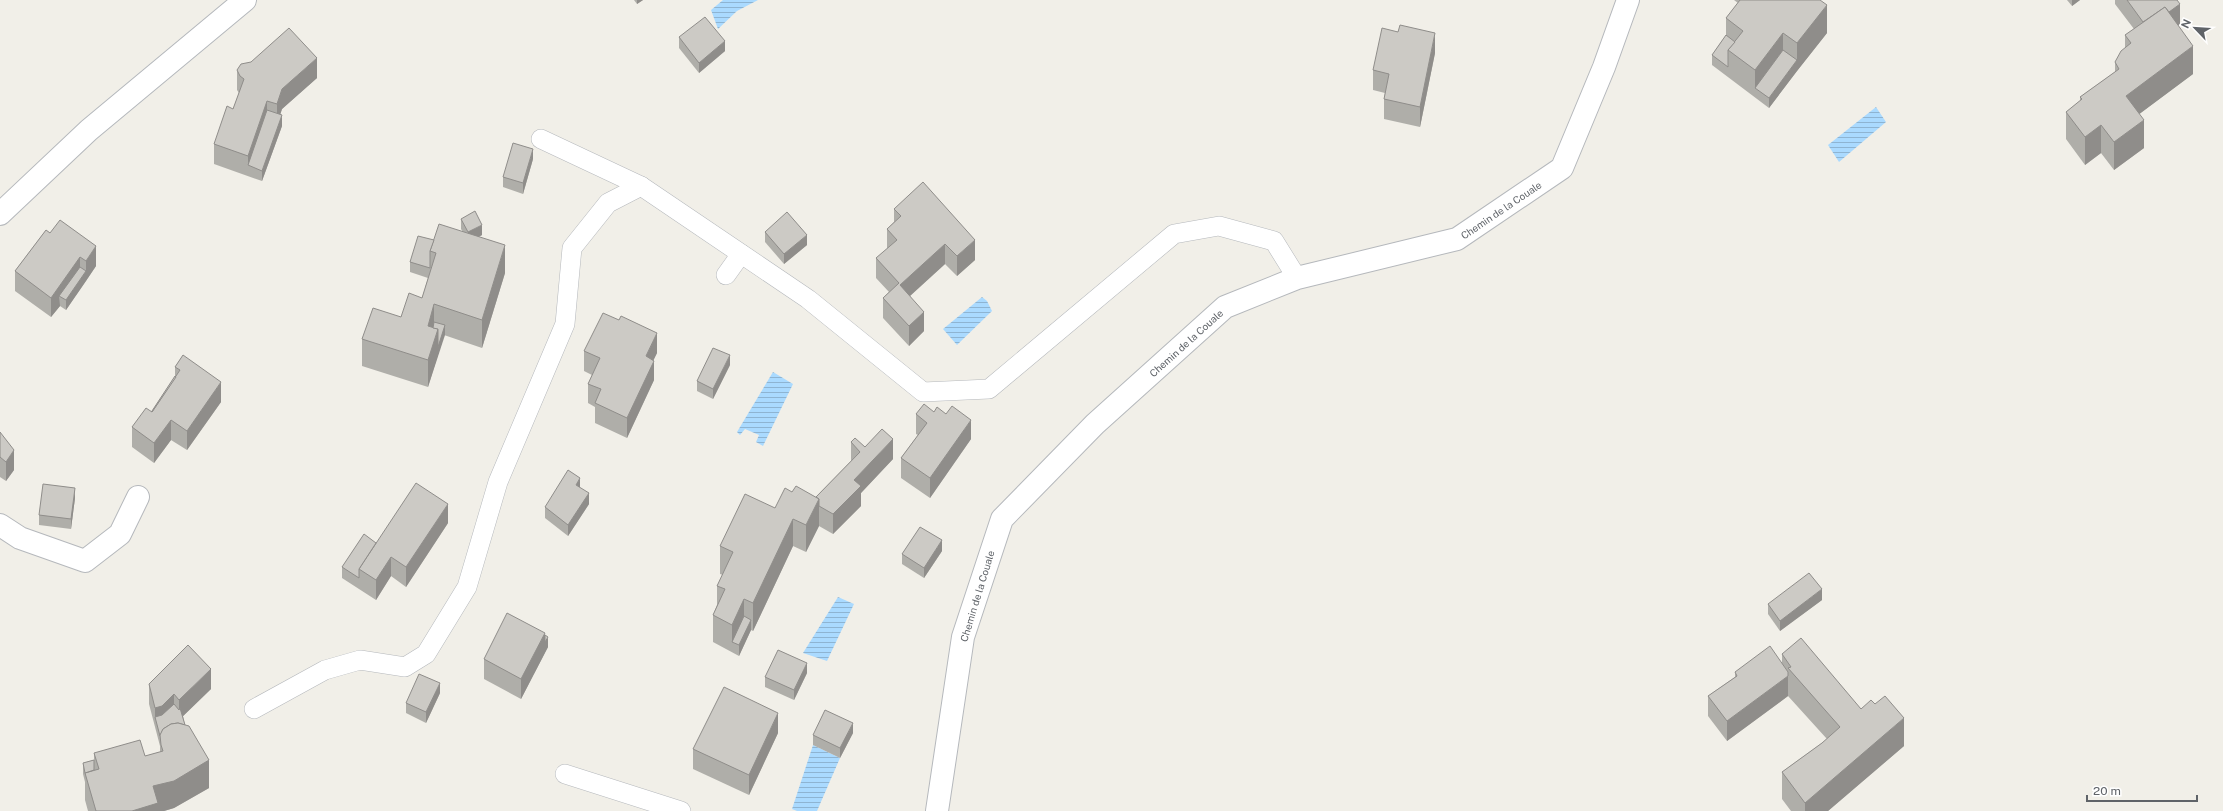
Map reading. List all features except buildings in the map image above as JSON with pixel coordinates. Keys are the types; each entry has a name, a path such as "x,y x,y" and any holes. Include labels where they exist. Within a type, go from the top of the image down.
{"street":[{"path":"0,214 89,130 245,0"},
{"name":"Chemin de la Couale","path":"936,811 963,637 1002,519 1095,424 1225,308 1297,278 1457,239 1562,168 1604,67 1628,0"},
{"path":"0,525 20,538 85,561 120,534 138,496"}],"lane":[{"path":"541,139 641,186 808,299 923,392 989,389 1174,234 1219,226 1274,241 1297,278"},
{"path":"254,709 325,670 360,660 405,667 426,654 467,587 498,482 565,324 572,248 608,203 641,186"},
{"path":"726,275 741,254"},
{"path":"565,774 681,811"}],"water":[{"path":"723,0 758,0 737,11 718,29 711,10"},
{"path":"1876,107 1886,122 1839,162 1828,145"},
{"path":"982,297 987,301 992,311 957,345 943,329"},
{"path":"773,372 793,384 763,446 756,442 759,435 745,429 740,435 737,432"},
{"path":"838,597 854,604 827,661 803,653"},
{"path":"813,745 840,758 817,811 797,811 792,809"}]}
